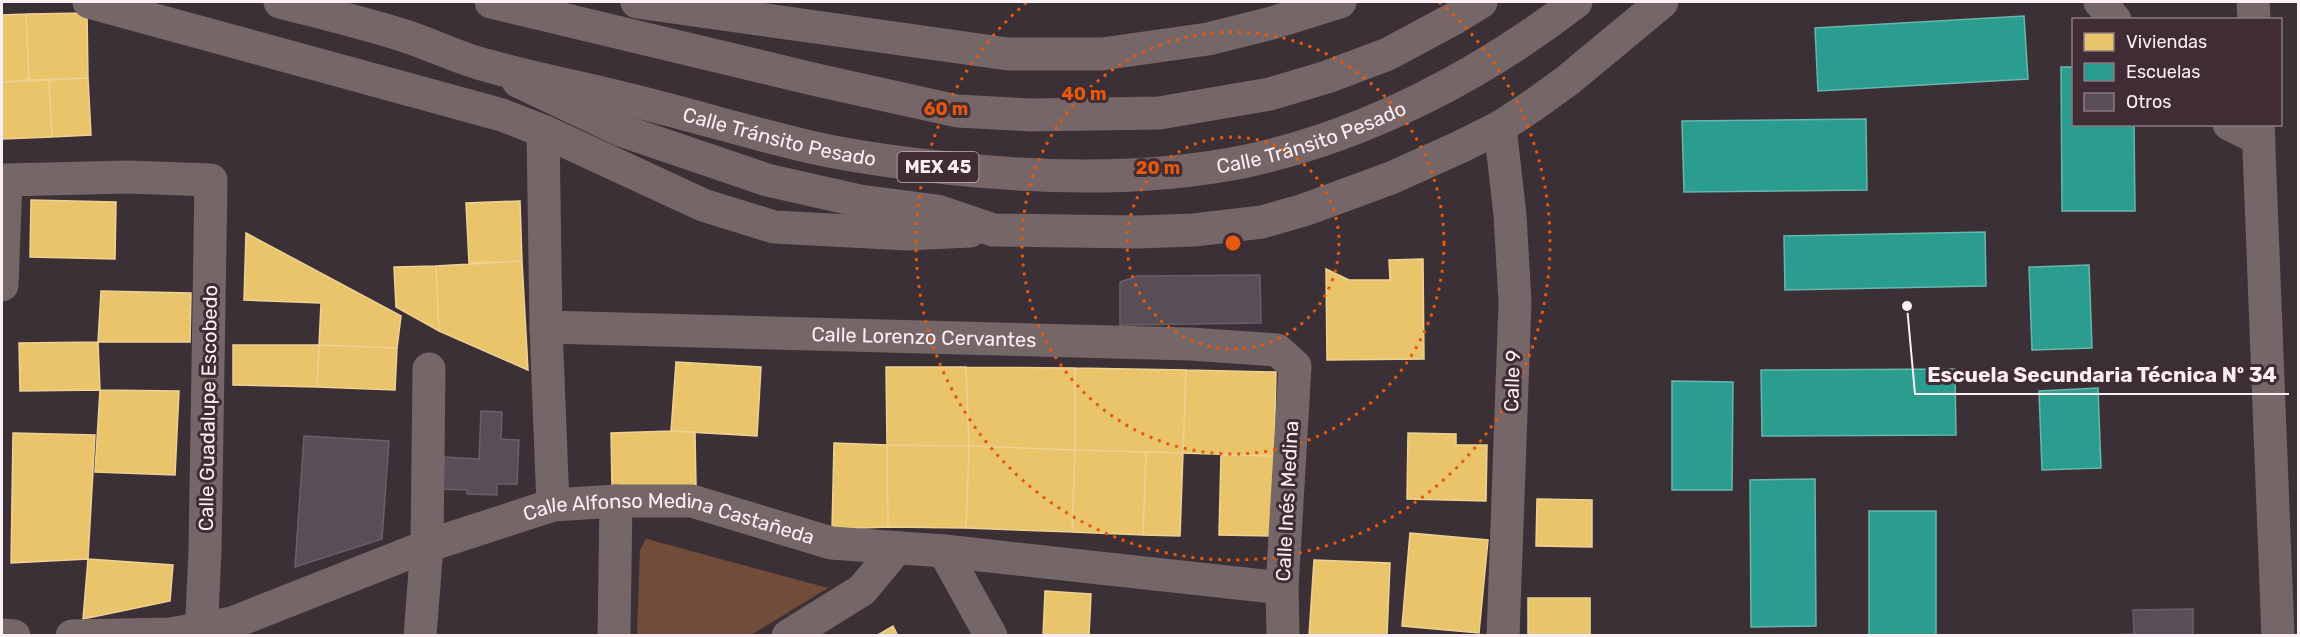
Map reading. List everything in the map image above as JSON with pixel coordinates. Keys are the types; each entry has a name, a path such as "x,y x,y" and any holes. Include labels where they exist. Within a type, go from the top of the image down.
{"main road":[{"name":"Calle Tránsito Pesado","path":"280,2 405,36 487,66 820,148 908,163 999,173 1113,176 1183,171 1247,160 1320,141 1416,101 1527,37 1576,2"},
{"path":"491,2 957,111 1031,116 1159,112 1270,94 1327,77 1388,54 1481,2"}],"street":[{"path":"89,2 502,116 543,131 703,205 774,227 907,234 993,230 1138,232 1194,230 1262,222 1304,210 1391,178 1500,127 1568,80 1662,2"},
{"path":"637,2 1008,54 1102,54 1208,39 1272,23 1340,2"},
{"path":"2100,2 2113,18"},
{"path":"2253,2 2254,18"},
{"path":"487,66 623,131 767,180 860,201 936,211 993,230"},
{"path":"2236,126 2258,132 2278,636"},
{"name":"Calle 9","path":"1500,127 1515,302 1503,636"},
{"path":"543,131 546,327 553,505"},
{"name":"Calle Guadalupe Escobedo","path":"2,285 6,180 128,177 211,180 202,632"},
{"name":"Calle Lorenzo Cervantes","path":"546,327 1190,344 1278,350 1295,366"},
{"name":"Calle Inés Medina","path":"1283,636 1282,588 1295,366"},
{"path":"420,636 427,546 429,369"},
{"path":"614,636 616,501"},
{"name":"Calle Alfonso Medina Castañeda","path":"72,636 202,632 232,623 427,546 553,505 616,501 692,501 831,543 944,551 1282,588"},
{"path":"788,636 862,590 897,548"},
{"path":"944,551 991,636"},
{"path":"2,635 14,636"}],"shaded area":[{"path":"646,539 828,588 751,635 637,635 640,550"}],"building: Viviendas":[{"path":"87,13 88,78 29,80 26,14"},
{"path":"26,14 29,80 2,82 2,15"},
{"path":"88,78 91,135 52,137 49,80"},
{"path":"49,80 52,137 2,139 2,82"},
{"path":"31,200 116,202 115,259 30,257"},
{"path":"520,201 522,261 469,263 466,203"},
{"path":"246,233 401,316 397,348 319,345 321,303 244,300"},
{"path":"1423,259 1424,359 1327,360 1326,269 1349,280 1390,280 1389,260"},
{"path":"522,261 528,370 439,331 436,266"},
{"path":"436,266 439,331 396,307 394,267"},
{"path":"101,291 191,293 190,342 98,342"},
{"path":"98,342 100,390 20,391 19,343"},
{"path":"233,345 319,345 317,387 233,385"},
{"path":"319,345 397,348 395,390 317,387"},
{"path":"676,362 761,367 757,436 671,431"},
{"path":"886,367 966,367 969,446 887,445"},
{"path":"966,367 1075,368 1075,450 969,446"},
{"path":"1075,368 1186,370 1183,453 1075,450"},
{"path":"1186,370 1276,372 1274,456 1183,453"},
{"path":"100,390 179,391 175,475 95,472"},
{"path":"695,432 696,486 612,487 611,433"},
{"path":"13,433 95,435 88,559 11,563"},
{"path":"1408,433 1456,434 1456,445 1487,445 1486,501 1407,499"},
{"path":"834,443 887,445 888,527 832,529"},
{"path":"887,445 969,446 966,528 888,527"},
{"path":"969,446 1075,450 1072,532 966,528"},
{"path":"1075,450 1146,452 1143,535 1072,532"},
{"path":"1146,452 1183,453 1180,536 1143,535"},
{"path":"1221,455 1274,456 1272,536 1219,535"},
{"path":"1537,499 1592,500 1592,547 1536,546"},
{"path":"1410,533 1488,540 1479,633 1402,626"},
{"path":"88,559 173,565 170,601 83,619"},
{"path":"1314,560 1390,563 1387,636 1309,636"},
{"path":"1045,591 1091,594 1089,636 1043,636"},
{"path":"1528,598 1590,598 1590,636 1528,636"},
{"path":"893,626 898,636 876,636"}],"building: Escuelas":[{"path":"2024,16 2028,79 1818,91 1815,28"},
{"path":"2061,67 2072,67 2072,126 2134,126 2135,211 2062,211"},
{"path":"1866,119 1867,190 1684,192 1682,121"},
{"path":"1985,232 1986,286 1785,290 1784,236"},
{"path":"2089,265 2092,348 2032,350 2029,267"},
{"path":"1955,369 1956,435 1762,436 1761,370"},
{"path":"1672,381 1733,382 1732,490 1672,490"},
{"path":"2098,388 2101,468 2042,470 2039,391"},
{"path":"1815,479 1816,626 1751,627 1750,480"},
{"path":"1869,511 1936,511 1936,636 1869,636"}],"building: Otros":[{"path":"1260,275 1261,323 1120,325 1120,282 1137,276"},
{"path":"481,411 502,412 501,439 519,440 517,484 497,484 497,495 467,494 467,490 443,489 444,457 479,459"},
{"path":"304,436 389,441 382,539 295,567"},
{"path":"2193,609 2193,636 2081,636 2134,634 2133,610"}],"place":[{"name":"Escuela Secundaria Técnica Nº 34","path":"1907,306"}]}
